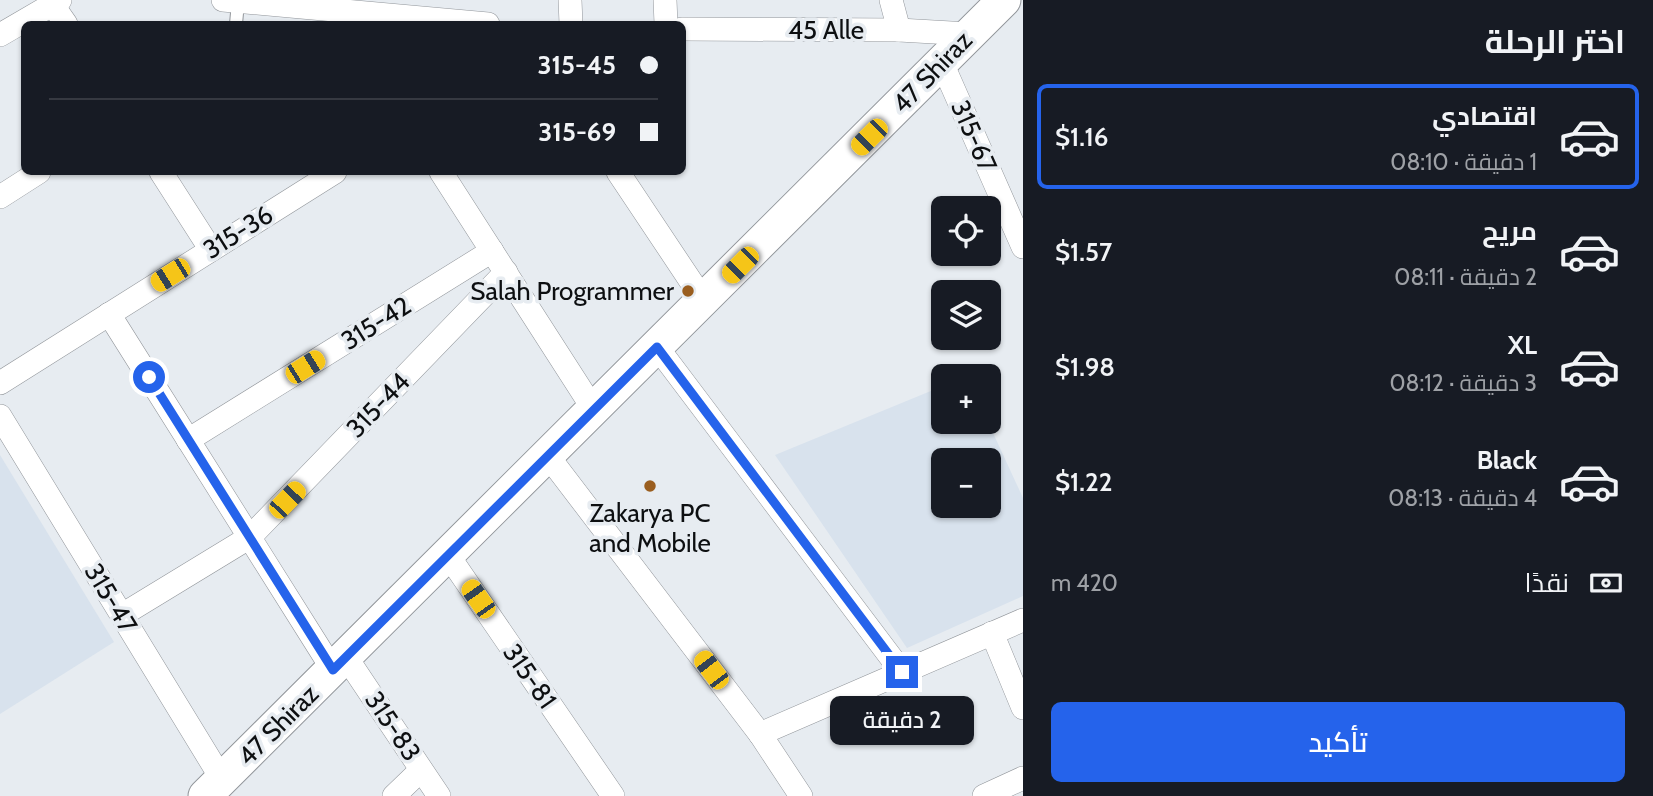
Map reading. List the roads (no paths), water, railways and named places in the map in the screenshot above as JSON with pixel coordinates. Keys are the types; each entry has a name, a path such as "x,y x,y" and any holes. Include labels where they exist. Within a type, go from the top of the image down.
{"street":[{"path":"570,0 570,21"},
{"path":"665,0 666,21"},
{"path":"891,0 899,30"},
{"name":"47 Shiraz","path":"214,788 942,64 1003,0"},
{"path":"24,21 56,2 65,21"},
{"path":"232,9 287,4 458,21"},
{"path":"0,35 21,23"},
{"name":"45 Alle","path":"686,29 899,30 969,34"},
{"name":"315-67","path":"942,64 1023,247"},
{"path":"0,197 34,175"},
{"path":"163,175 211,250"},
{"name":"315-36","path":"0,383 330,175"},
{"path":"443,175 594,410"},
{"path":"620,175 704,301"},
{"name":"315-42","path":"188,440 492,251"},
{"name":"315-44","path":"122,615 250,537 506,272"},
{"name":"315-83","path":"109,314 250,537 437,795"},
{"path":"657,347 902,672"},
{"name":"315-47","path":"0,416 122,615 214,788"},
{"path":"548,456 760,734 802,796"},
{"name":"315-81","path":"448,555 613,796"},
{"path":"760,734 1023,620"},
{"path":"992,633 1023,708"},
{"path":"394,796 421,770"},
{"path":"992,794 1023,778"}],"place":[{"name":"Salah Programmer","path":"688,291"},
{"name":"Zakarya PC and Mobile","path":"650,486"}]}
